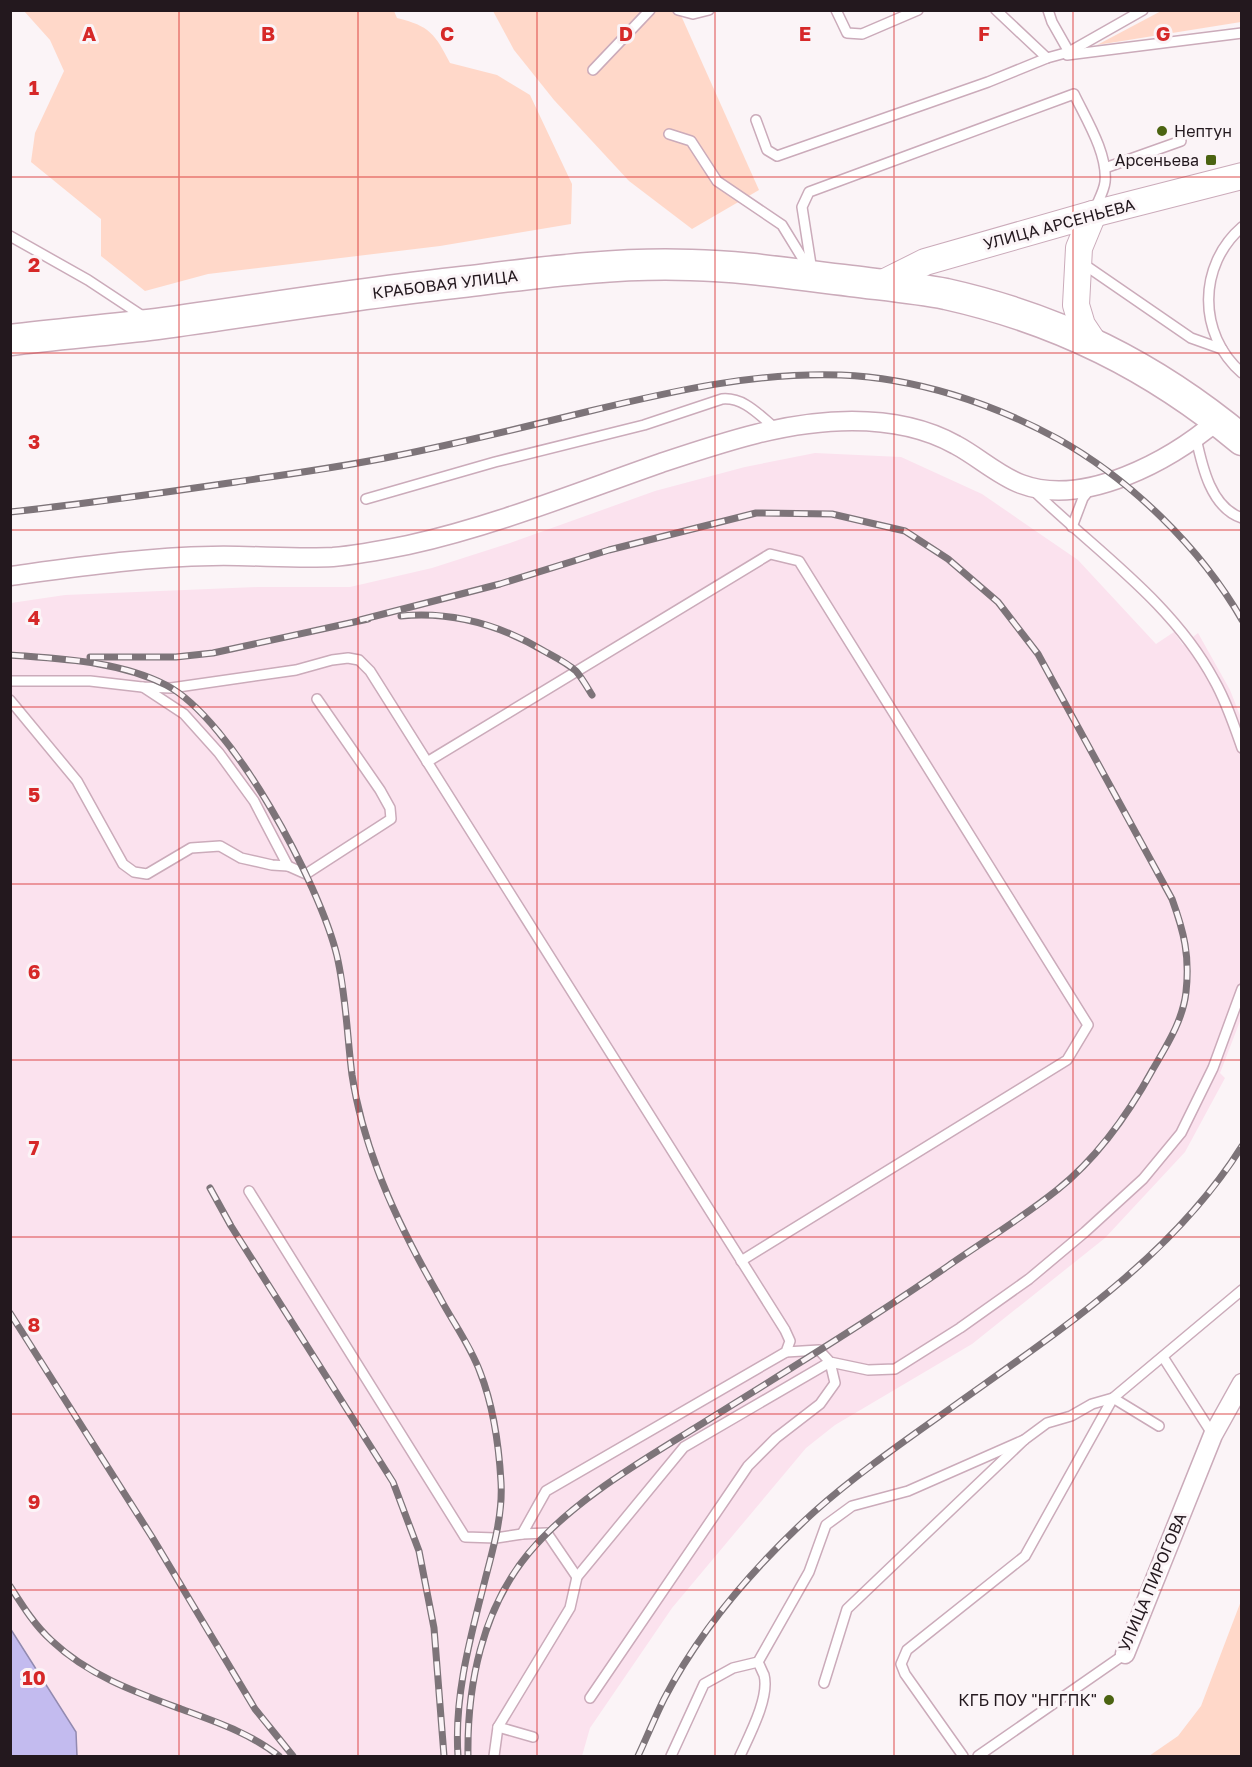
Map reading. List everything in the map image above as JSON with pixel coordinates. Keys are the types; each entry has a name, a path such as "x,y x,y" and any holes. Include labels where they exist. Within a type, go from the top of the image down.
{"main road":[{"name":"УЛИЦА АРСЕНЬЕВА","path":"881,284 925,262 1093,214 1242,176"},
{"path":"1093,214 1079,248 1076,305 1082,325 1094,343"},
{"name":"КРАБОВАЯ УЛИЦА","path":"10,340 154,324 407,288 614,267 691,265 881,284"},
{"path":"881,284 945,294 1009,311 1094,343 1170,385 1207,429 1242,440"}],"street":[{"path":"10,576 165,558 330,557 370,553 480,526 718,444 776,428 849,421 886,422 919,429 955,444 1018,484 1073,490 1119,478 1171,454 1207,429"},
{"name":"УЛИЦА ПИРОГОВА","path":"1125,1654 1213,1435 1242,1383"}],"lane":[{"path":"592,70 650,10"},
{"path":"678,10 693,14 709,10"},
{"path":"836,10 847,33 861,34 918,10"},
{"path":"996,10 1047,58"},
{"path":"1048,10 1069,52"},
{"path":"756,120 766,150 777,156 1069,52 1143,10"},
{"path":"1047,58 1242,33"},
{"path":"813,276 802,207 809,192 1074,94 1093,133 1105,168 1104,185 1093,214"},
{"path":"669,134 691,141 717,182 782,225 813,276"},
{"path":"1105,168 1181,141"},
{"path":"1242,227 1218,256 1209,284 1208,302 1222,349 1242,373"},
{"path":"10,236 88,280 154,324"},
{"path":"1078,260 1191,338 1222,349"},
{"path":"366,499 495,462 644,425 722,399 733,398 746,404 776,428"},
{"path":"1207,429 1203,469 1216,498 1234,516 1242,518"},
{"path":"1071,527 1083,498 1093,486"},
{"path":"1030,487 1071,527 1153,598 1189,640 1215,680 1242,748"},
{"path":"428,762 770,554 799,561 1088,1025 1067,1060 741,1261"},
{"path":"10,681 90,681 171,688 296,670 340,659 359,660 370,671 428,762 785,1330 790,1341 786,1352"},
{"path":"142,687 184,714 219,753 254,801 288,866"},
{"path":"10,700 77,781 123,864 134,872 147,874 191,848 220,846 241,858 288,866 306,874 391,819 390,808 380,790 317,699"},
{"path":"494,1756 498,1727 570,1608 577,1577 684,1447 830,1362 868,1370 895,1369 960,1328 1029,1280 1143,1179 1180,1133 1214,1068 1242,989"},
{"path":"249,1191 465,1537 496,1538 547,1533 577,1577"},
{"path":"963,1756 905,1674 901,1664 907,1650 1025,1556 1113,1398 1242,1290"},
{"path":"522,1534 546,1491 786,1352 819,1350 830,1362 835,1383 819,1404 776,1438 748,1466 590,1698"},
{"path":"1163,1357 1213,1435"},
{"path":"824,1683 847,1609 1024,1440 1047,1423 1071,1416 1092,1404 1113,1398 1159,1426"},
{"path":"671,1756 704,1684 733,1668 758,1662 809,1572 825,1525 852,1506 908,1491 1024,1440"},
{"name":"УЛИЦА ПИРОГОВА","path":"978,1756 1125,1654"},
{"path":"740,1756 757,1717 763,1693 765,1677 758,1662"},
{"path":"498,1727 533,1737"}],"shaded area":[{"path":"1163,10 1241,11 1241,22 1097,45"},
{"path":"24,11 394,11 397,18 417,24 430,33 450,63 497,75 530,95 572,184 571,224 440,246 208,274 145,291 101,256 101,219 31,162 35,133 64,71 50,40"},
{"path":"493,11 679,11 759,190 692,229 629,181 554,100 514,50"},
{"path":"815,453 901,457 982,494 1078,560 1156,644 1174,632 1183,645 1198,633 1230,690 1241,718 1242,1016 1220,1073 1225,1078 1185,1152 1105,1238 972,1344 835,1425 806,1448 672,1608 590,1728 582,1756 77,1756 76,1732 11,1628 11,603 65,595 257,587 350,587 432,568 510,543 655,491 745,467"},
{"path":"1241,1601 1241,1756 1149,1756 1178,1736 1201,1706"},
{"path":"10,1628 76,1732 77,1756 11,1756"}],"railway":[{"path":"10,512 355,464 714,384 809,375 869,377 925,387 980,404 1033,426 1085,455 1137,495 1185,542 1206,567 1242,620"},
{"path":"360,620 500,584 609,550 756,513 832,514 905,531 948,559 998,602 1038,654 1172,899 1183,933 1186,955 1186,992 1178,1022 1169,1041 1144,1086 1111,1134 1071,1178 1017,1220 884,1309 604,1486 545,1535 512,1576 499,1599 480,1649 470,1702 468,1756"},
{"path":"401,616 457,618 510,634 572,668 592,695"},
{"path":"90,657 176,657 213,653 368,619"},
{"path":"10,655 90,662 129,671 166,685 192,703 245,767 293,848 312,888 337,956 354,1087 370,1147 384,1187 406,1235 476,1362 485,1385 497,1441 501,1482 499,1519 464,1668 458,1711 458,1756"},
{"path":"638,1756 664,1699 695,1647 731,1599 771,1554 814,1512 849,1483 1037,1347 1113,1288 1183,1222 1214,1186 1242,1146"},
{"path":"210,1188 231,1226 393,1482 419,1551 434,1628 444,1756"},
{"path":"10,1313 152,1537 255,1709 293,1756"},
{"path":"10,1586 40,1629 81,1664 129,1689 244,1734 279,1756"}],"place":[{"name":"Нептун","path":"1162,131"},
{"name":"Арсеньева","path":"1211,160"},
{"name":"КГБ ПОУ \"НГГПК\"","path":"1109,1700"}]}
